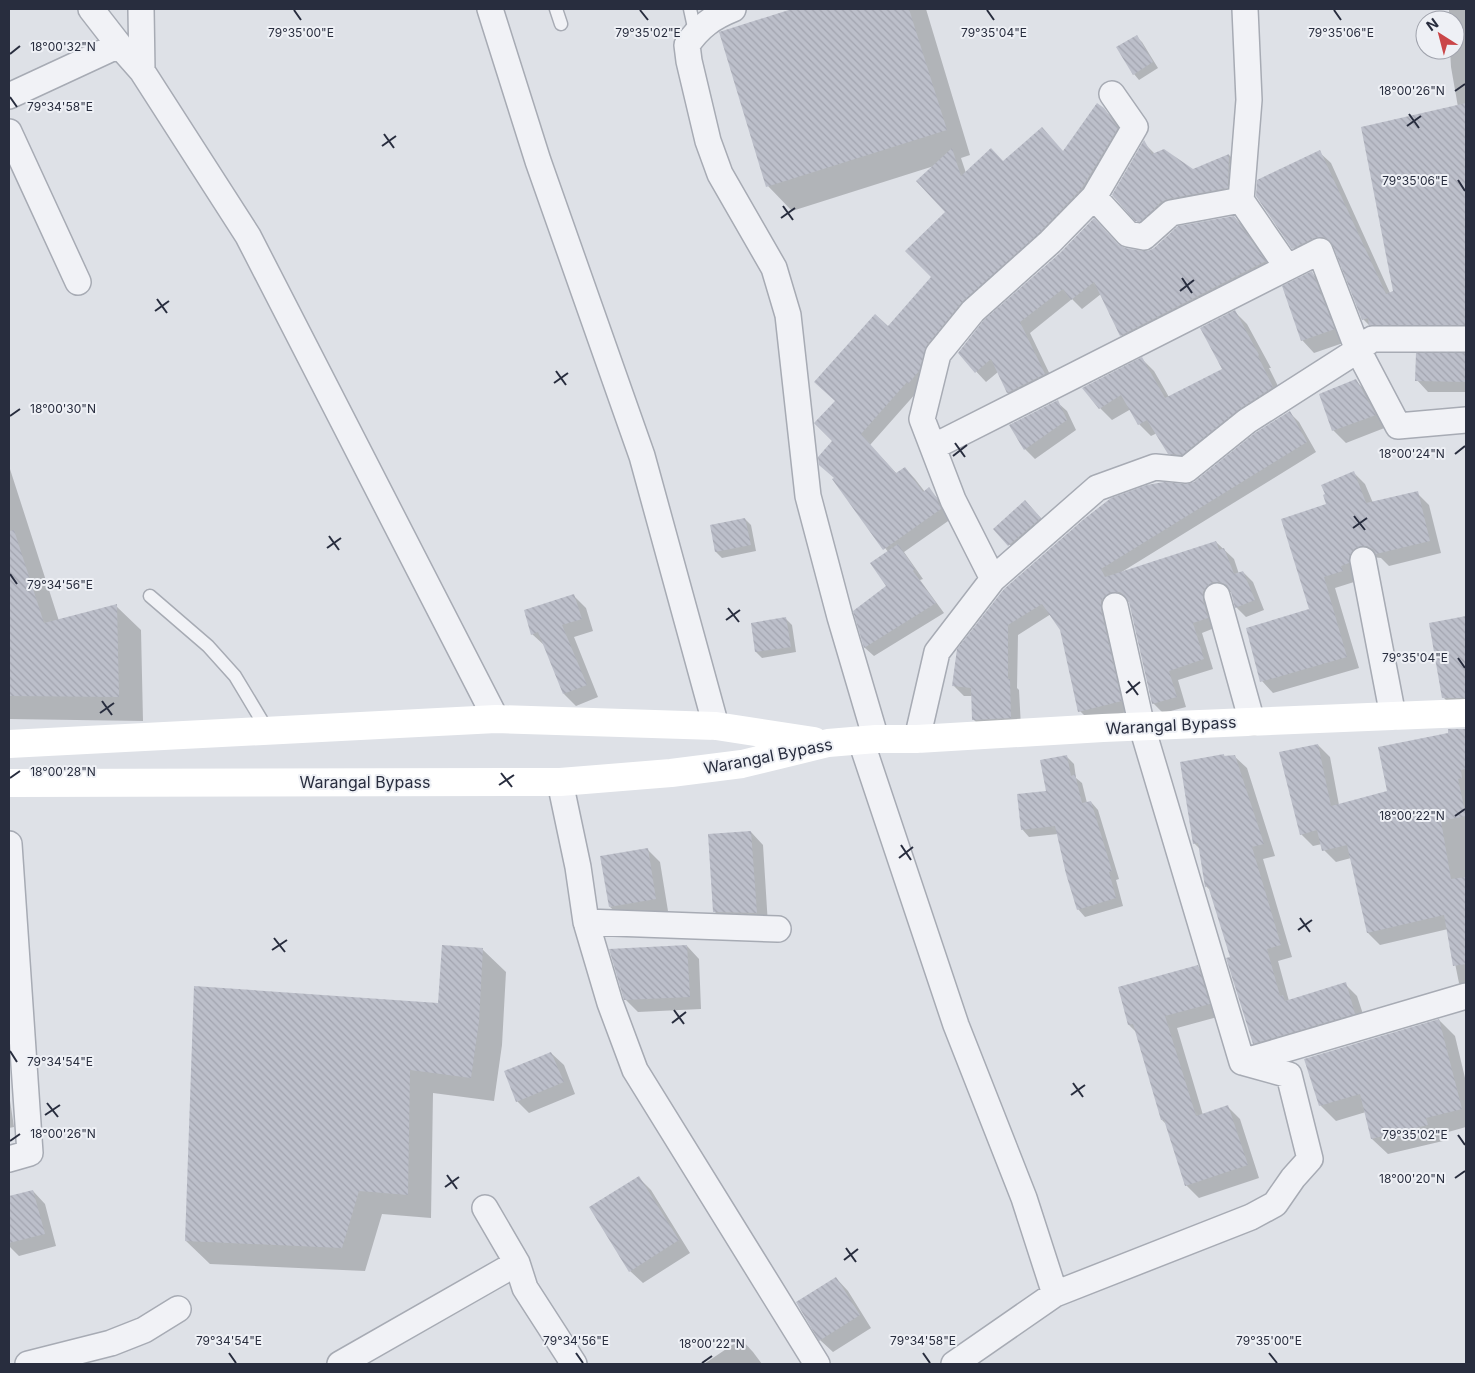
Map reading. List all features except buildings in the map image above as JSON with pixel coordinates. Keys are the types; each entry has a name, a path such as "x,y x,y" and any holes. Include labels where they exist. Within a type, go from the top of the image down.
{"main road":[{"name":"Warangal Bypass","path":"9,784 560,782 671,773 742,764 828,743 1466,713"},
{"path":"9,744 496,719 716,726 828,743"}],"street":[{"path":"91,9 119,45 142,70 248,236 496,719"},
{"path":"141,9 142,70"},
{"path":"490,9 542,170 642,456 716,726"},
{"path":"733,9 715,16 693,20 687,45 708,141 720,174 774,268 788,316 808,496 840,617 868,740 956,1025 1024,1198 1055,1294"},
{"path":"1245,9 1248,100 1241,200 1287,267"},
{"path":"9,96 119,45"},
{"path":"993,579 953,500 922,419 938,354 973,311 1050,242 1094,197 1135,127 1112,94"},
{"path":"9,132 78,282"},
{"path":"1094,197 1128,234 1144,237 1171,213 1241,200"},
{"path":"933,447 1320,251 1358,350 1398,426 1466,420"},
{"path":"917,739 937,652 993,579 1097,488 1155,467 1186,470 1246,421 1358,350 1372,339 1466,339"},
{"path":"1363,560 1394,716"},
{"path":"1217,596 1252,722"},
{"path":"1115,606 1142,727 1242,1062"},
{"path":"560,782 578,867 586,922 610,1003 635,1070 817,1364"},
{"path":"9,844 30,1153 9,1159"},
{"path":"586,922 778,929"},
{"path":"1242,1062 1466,996"},
{"path":"954,1364 1055,1294 1251,1217 1275,1204 1293,1178 1310,1159 1289,1075 1242,1062"},
{"path":"485,1208 516,1263 525,1288 574,1364"},
{"path":"340,1364 516,1263"},
{"path":"28,1364 110,1343 144,1330 178,1310"}],"lane":[{"path":"556,9 562,24"},
{"path":"150,596 208,646 235,676 268,731"}]}
